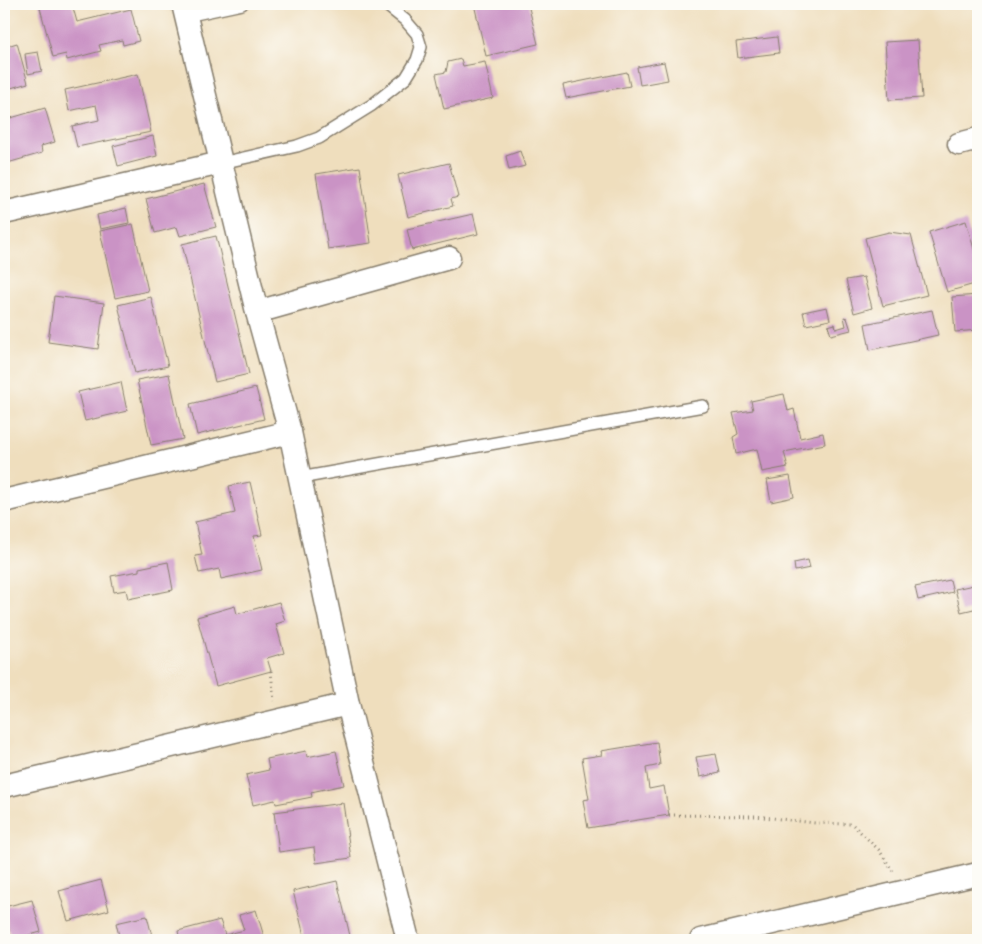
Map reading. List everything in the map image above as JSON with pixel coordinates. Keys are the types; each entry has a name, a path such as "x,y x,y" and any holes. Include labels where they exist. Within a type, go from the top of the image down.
{"street":[{"path":"185,10 257,312 290,432 348,704 408,940"},
{"path":"4,213 221,163"},
{"path":"257,312 449,258"},
{"path":"4,501 290,432"},
{"path":"4,786 348,704"},
{"path":"701,940 978,874"}],"lane":[{"path":"185,10 242,4"},
{"path":"221,163 297,146 319,138 372,105 406,78 417,60 420,47 417,34 405,20 385,4"},
{"path":"300,478 703,406"}],"path":[{"path":"271,671 275,721"},
{"path":"668,815 755,816 815,823 852,824 879,850 905,890"}],"building":[{"path":"39,4 72,4 77,22 131,9 139,41 123,45 122,40 99,45 101,51 67,60 66,54 53,57"},
{"path":"474,4 528,4 538,44 486,56"},
{"path":"777,37 779,53 738,58 736,42"},
{"path":"918,40 922,98 889,100 885,42"},
{"path":"17,43 28,83 4,90 4,47"},
{"path":"38,52 42,71 28,74 25,54"},
{"path":"461,59 463,66 485,62 493,98 444,109 436,74 446,72 448,62"},
{"path":"664,62 668,80 640,85 637,67"},
{"path":"627,72 630,86 566,98 563,85"},
{"path":"138,74 151,132 77,147 72,126 99,120 96,105 69,111 65,90"},
{"path":"45,108 55,142 41,146 42,153 4,164 4,120"},
{"path":"153,136 157,156 118,166 113,146"},
{"path":"520,151 525,166 509,170 506,156"},
{"path":"449,163 458,197 451,199 453,206 408,217 398,175"},
{"path":"360,167 371,243 328,249 316,174"},
{"path":"204,184 216,227 180,236 177,227 155,233 146,199"},
{"path":"126,208 129,223 100,229 97,215"},
{"path":"473,214 478,234 412,250 407,229"},
{"path":"966,221 978,263 978,283 947,292 929,232"},
{"path":"133,224 148,291 115,298 100,231"},
{"path":"889,232 911,235 927,295 883,306 865,238"},
{"path":"216,236 249,374 215,382 182,244"},
{"path":"864,277 872,308 854,313 846,280"},
{"path":"978,295 978,330 955,332 952,297"},
{"path":"54,296 104,303 98,349 48,342"},
{"path":"151,297 168,366 135,373 118,305"},
{"path":"827,307 830,320 806,325 803,312"},
{"path":"932,310 938,335 870,350 865,324"},
{"path":"844,317 847,318 851,330 831,335 828,326 835,324 836,329 846,326"},
{"path":"169,374 183,439 151,445 137,380"},
{"path":"121,382 127,411 85,421 78,392"},
{"path":"256,388 264,419 197,435 190,404"},
{"path":"784,394 788,411 794,409 800,438 823,433 825,444 784,452 788,467 762,472 757,449 736,454 733,437 738,434 733,413 753,410 751,401"},
{"path":"790,476 794,497 771,502 767,480"},
{"path":"250,482 262,535 254,536 262,570 221,579 219,569 199,573 195,556 202,555 195,522 235,513 229,486"},
{"path":"808,560 810,568 795,571 794,563"},
{"path":"168,562 173,590 128,599 126,590 114,592 111,576 139,571 139,568"},
{"path":"950,580 953,592 918,600 915,587"},
{"path":"978,584 978,608 961,612 955,589"},
{"path":"279,602 285,621 276,624 284,653 267,658 271,671 216,686 197,617 235,606 237,614"},
{"path":"657,742 660,765 646,768 649,789 664,786 669,815 588,828 583,800 589,799 582,758 602,755 601,751"},
{"path":"306,751 307,757 336,751 344,785 311,792 312,797 276,804 275,800 253,805 246,775 269,770 267,759"},
{"path":"716,754 720,773 700,777 696,757"},
{"path":"343,803 351,858 316,863 314,847 279,852 274,812"},
{"path":"101,880 109,910 68,921 59,891"},
{"path":"337,881 351,940 305,940 293,891"},
{"path":"32,900 41,932 11,940 4,907"},
{"path":"256,910 265,940 180,940 178,931 220,920 225,935 244,930 239,915"},
{"path":"147,916 153,940 120,940 116,923"},
{"path":"67,934 68,940 51,940 50,937"}]}
